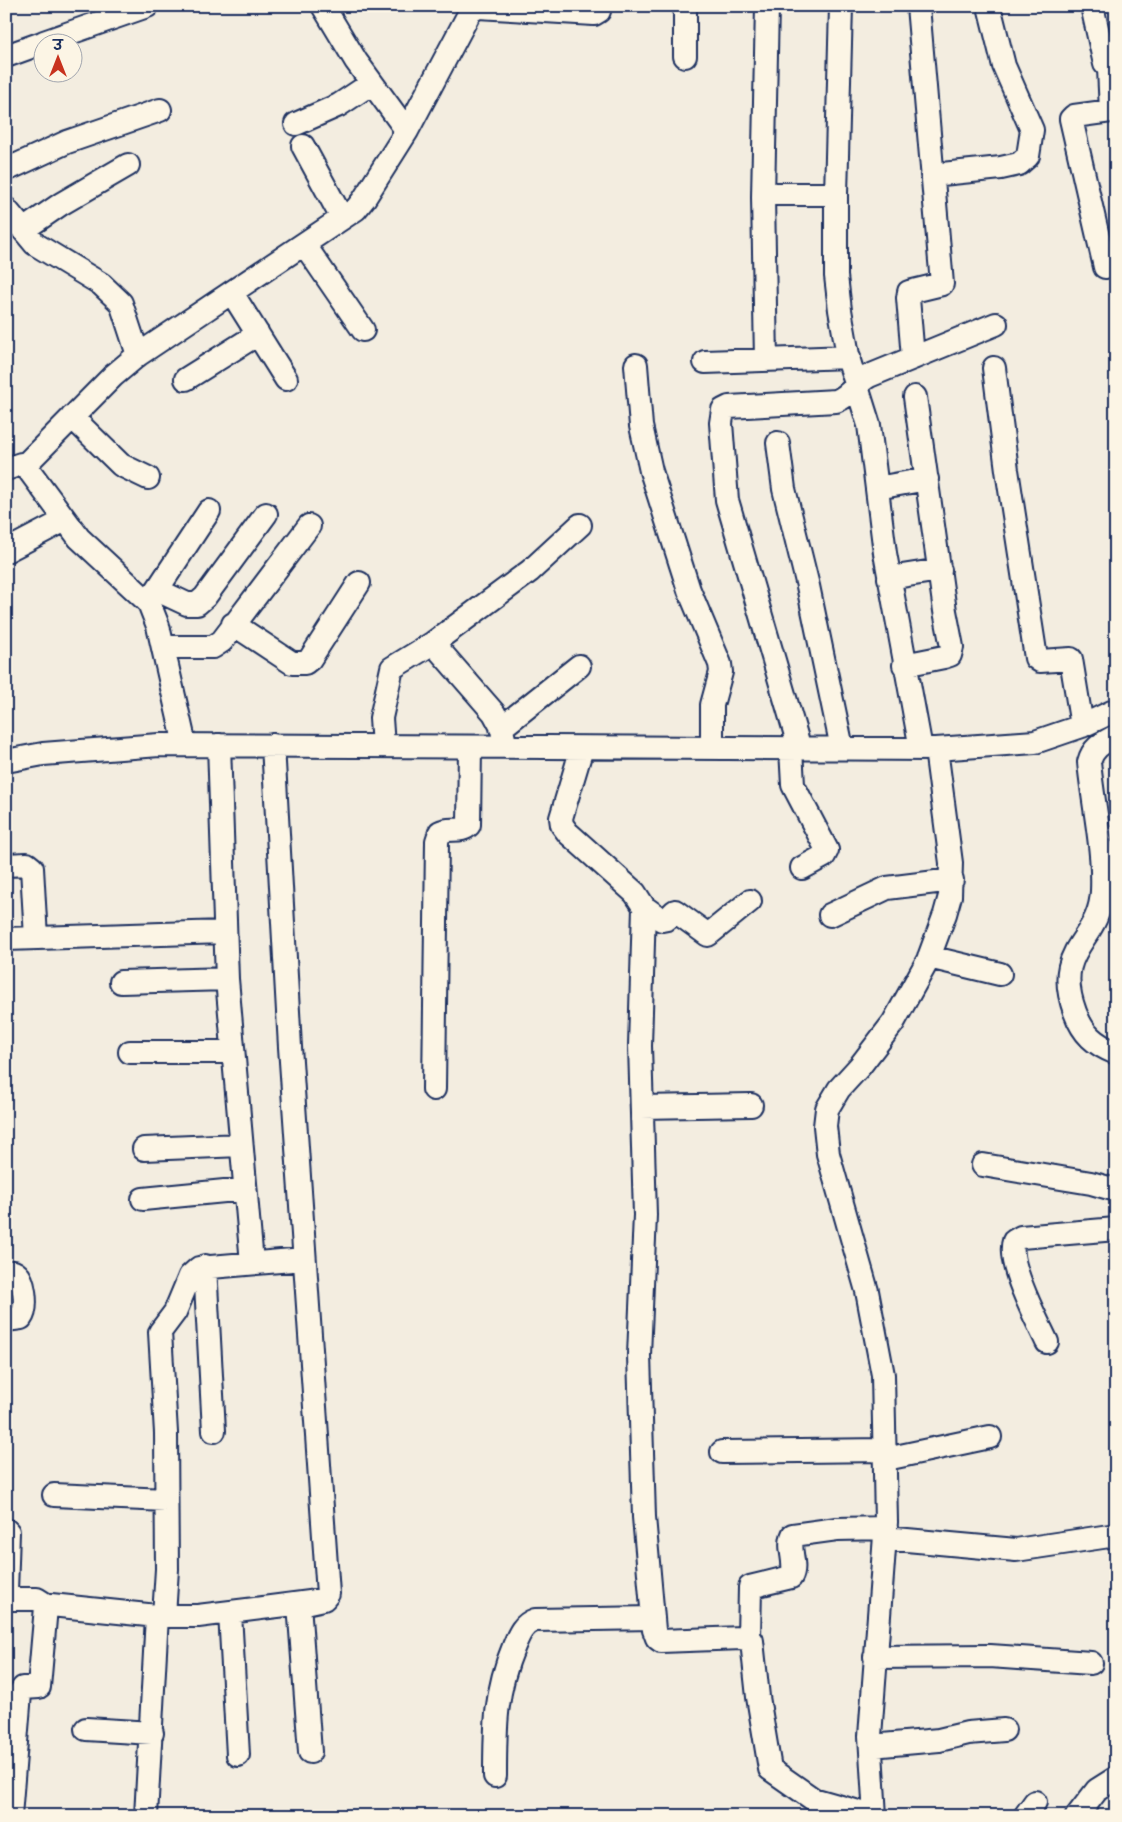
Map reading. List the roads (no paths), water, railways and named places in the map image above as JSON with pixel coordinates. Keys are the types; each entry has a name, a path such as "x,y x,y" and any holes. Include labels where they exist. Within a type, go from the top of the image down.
{"street":[{"path":"74,32 147,6"},
{"path":"323,6 341,38 407,131"},
{"path":"266,514 205,597 197,604 187,604 153,596 79,538 16,467 107,382 157,340 232,293 304,244 342,218 364,199 407,131 453,39 474,8 594,14 599,11 600,6"},
{"path":"685,6 685,56"},
{"path":"766,360 764,194 767,6"},
{"path":"841,6 836,194 836,276 848,357 865,412 889,578 904,664 933,754 952,880 946,914 929,957 893,1022 860,1066 839,1089 827,1109 825,1126 828,1154 867,1291 883,1375 886,1454 885,1533 875,1657 871,1746 874,1816 813,1799 770,1769 758,1697 754,1644 749,1638 750,1587 791,1577 793,1571 791,1541 793,1535 837,1529 885,1533 1016,1550 1116,1535"},
{"path":"913,358 909,292 942,284 918,6"},
{"path":"932,175 1001,168 1020,164 1028,156 1032,130 1004,66 989,6"},
{"path":"1092,6 1105,64 1112,70 1111,110 1074,116 1071,120 1106,267"},
{"path":"6,56 32,47"},
{"path":"296,124 339,105 372,83"},
{"path":"6,170 66,142 160,110"},
{"path":"303,146 342,218"},
{"path":"23,230 68,200 128,165"},
{"path":"764,194 836,194"},
{"path":"6,209 41,249 87,274 111,292 126,311 138,355"},
{"path":"304,244 363,330"},
{"path":"232,293 286,379"},
{"path":"802,868 824,856 827,850 796,792 793,756 727,500 721,415 723,410 729,407 836,401 857,386 913,358 996,324"},
{"path":"186,380 258,334"},
{"path":"705,362 848,357"},
{"path":"636,365 640,416 651,471 689,590 720,664 721,672 712,705 712,748"},
{"path":"994,368 1007,470 1036,658 1040,661 1071,659 1082,726"},
{"path":"904,664 944,657 952,652 915,397"},
{"path":"72,416 120,465 148,478"},
{"path":"778,443 784,489 808,586 842,748"},
{"path":"877,488 927,479"},
{"path":"185,745 153,596 209,511"},
{"path":"6,551 65,520"},
{"path":"383,746 381,718 387,698 390,671 433,643 530,570 580,525"},
{"path":"163,647 213,647 222,641 309,526"},
{"path":"889,578 940,570"},
{"path":"233,624 292,663 304,663 310,659 359,583"},
{"path":"433,643 494,713 503,738"},
{"path":"6,761 42,754 185,745 220,757 274,757 383,746 470,757 503,738 579,666"},
{"path":"503,738 579,756 712,748 793,756 842,748 933,754 1035,742 1082,726 1116,710"},
{"path":"1116,736 1096,747 1091,753 1090,762 1102,891 1098,913 1074,955 1067,976 1070,996 1084,1032 1098,1045 1116,1053"},
{"path":"579,756 563,810 562,825 568,833 635,893 644,907 662,920 667,919 675,911 708,935 750,901"},
{"path":"220,757 224,932 252,1263"},
{"path":"6,1530 8,1532 6,1594 10,1599 40,1600 48,1606 161,1616 230,1613 300,1604 324,1599 328,1590 304,1259 274,757"},
{"path":"434,1089 437,841 440,832 444,829 464,829 468,825 470,757"},
{"path":"6,865 27,864 32,868 36,938"},
{"path":"830,915 887,888 952,880"},
{"path":"644,907 640,1046 645,1215 639,1355 641,1461 653,1618 657,1638 661,1641 749,1638"},
{"path":"6,939 224,932"},
{"path":"929,957 1000,974"},
{"path":"121,982 227,979"},
{"path":"130,1052 234,1052"},
{"path":"642,1107 751,1105"},
{"path":"144,1149 241,1145"},
{"path":"983,1165 1116,1190"},
{"path":"144,1199 245,1189"},
{"path":"1047,1342 1017,1272 1012,1251 1014,1241 1021,1237 1116,1228"},
{"path":"146,1816 161,1616 167,1569 160,1332 175,1312 194,1270 206,1266 304,1259"},
{"path":"206,1266 214,1431"},
{"path":"6,1272 14,1272 20,1278 24,1312 21,1318 6,1320"},
{"path":"722,1452 886,1454 990,1437"},
{"path":"54,1495 166,1500"},
{"path":"300,1604 310,1752"},
{"path":"10,1816 20,1693 23,1688 39,1686 44,1611 48,1606"},
{"path":"230,1613 238,1755"},
{"path":"495,1776 497,1700 507,1663 525,1625 535,1620 653,1618"},
{"path":"875,1657 990,1656 1091,1663"},
{"path":"86,1729 152,1733"},
{"path":"871,1746 939,1740 968,1732 1004,1730"},
{"path":"1078,1816 1097,1790 1116,1778"}]}
